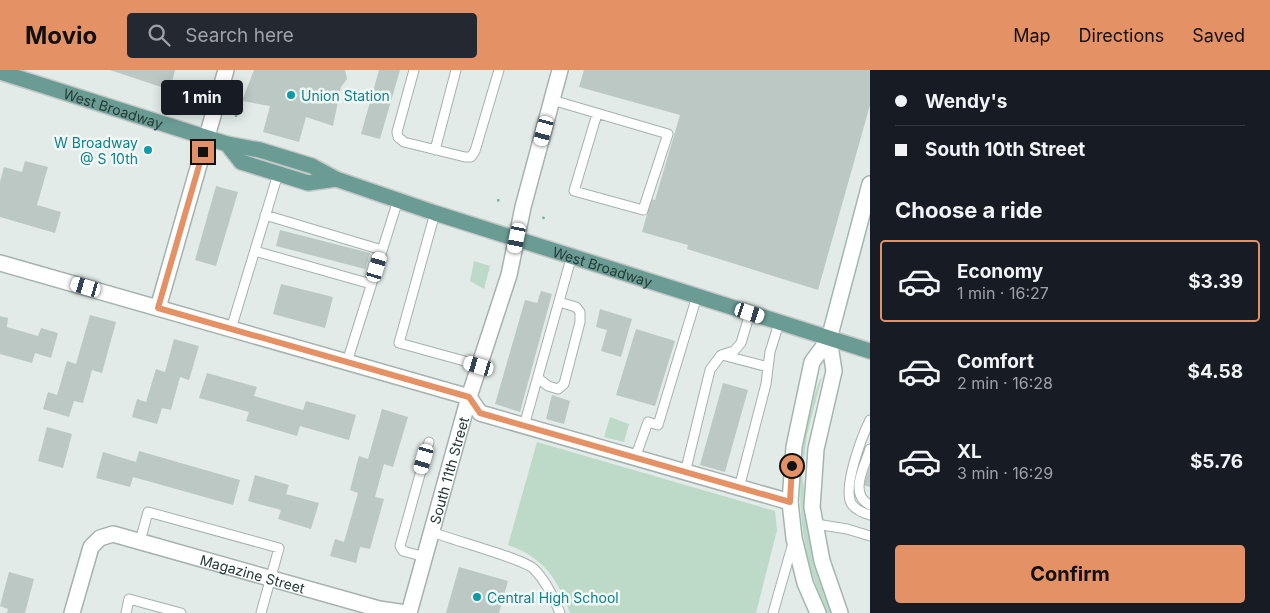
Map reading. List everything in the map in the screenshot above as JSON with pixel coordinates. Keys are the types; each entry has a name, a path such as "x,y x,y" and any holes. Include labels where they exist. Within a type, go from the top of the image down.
{"main road":[{"name":"West Broadway","path":"0,72 207,138 260,150 312,166 336,179 398,200 870,351"},
{"name":"West Broadway","path":"227,144 241,162 278,174 308,183 336,179"}],"street":[{"path":"158,308 226,70"},
{"name":"South 11th Street","path":"408,613 469,397 509,275 560,70"},
{"path":"818,613 805,583 794,538 790,502 794,447 812,362 829,338 869,191"},
{"path":"0,263 469,397 480,413 790,502"},
{"path":"829,338 834,371 820,424 813,474 812,507 822,561 840,613"},
{"name":"Magazine Street","path":"72,613 91,547 100,538 113,534 140,540 379,609 408,613"}],"lane":[{"path":"414,70 397,132 398,138 404,142 471,157 475,151 499,70"},
{"path":"435,150 456,70"},
{"path":"552,100 668,134 643,210 574,191 597,114"},
{"path":"231,329 278,174"},
{"path":"347,362 398,200"},
{"path":"435,212 399,342 479,366"},
{"path":"265,215 382,250"},
{"path":"255,251 371,284"},
{"path":"524,426 572,256"},
{"path":"634,458 648,422 658,425 697,296"},
{"path":"538,378 548,386 558,389 564,384 580,322 580,312 576,307 559,302"},
{"path":"685,473 710,370 721,355 734,351 741,343 750,313"},
{"path":"739,488 766,384 770,352 779,322"},
{"path":"721,355 768,367"},
{"path":"870,420 849,482 851,502 861,513 870,515"},
{"path":"425,557 402,551 400,546 429,442"},
{"path":"870,449 858,485 862,499 870,505"},
{"path":"140,540 148,512 279,548 260,613"},
{"path":"816,524 847,529 870,536"},
{"path":"432,532 517,560 534,568 552,593 560,613"},
{"path":"773,613 794,538"},
{"path":"126,613 129,599 181,613"}],"path":[{"path":"498,199 499,204"},
{"path":"543,219 545,214"}],"green space":[{"path":"474,261 490,266 484,289 470,281"},
{"path":"822,377 807,435 802,475 808,512 836,613 827,613 817,588 809,563 801,513 800,487 805,436 815,392"},
{"path":"610,417 629,424 624,442 604,437"},
{"name":"Central High School","path":"537,442 775,511 777,530 756,613 570,613 560,589 548,571 531,556 508,545"}],"building":[{"path":"110,70 175,70 170,90"},
{"name":"Union Station","path":"254,70 345,70 347,79 341,87 333,126 306,117 299,142 263,132 270,106 242,101"},
{"name":"Union Station","path":"379,70 400,70 380,139 361,134"},
{"path":"584,70 870,70 870,105 818,290 687,249 688,245 642,232 651,199 655,200 680,115 579,87"},
{"name":"W Broadway @ S 10th","path":"144,146 154,149 153,154 143,151"},
{"path":"25,161 48,167 37,205 61,212 55,233 0,217 0,182 4,167 22,172"},
{"path":"216,186 238,192 216,266 195,260"},
{"path":"280,230 370,253 365,269 276,246"},
{"path":"281,284 333,297 325,328 273,314"},
{"path":"541,291 552,294 520,412 495,404 525,300 537,303"},
{"path":"600,309 632,319 621,357 601,351 607,330 596,327"},
{"path":"90,315 116,322 102,373 92,370 83,403 74,401 69,417 43,409 48,392 57,395 67,361 76,364"},
{"path":"0,316 8,318 7,327 38,336 41,328 58,333 51,358 35,353 32,363 0,354"},
{"path":"636,329 675,341 655,406 616,395"},
{"path":"174,339 199,346 189,380 180,377 171,410 162,408 157,424 132,417 137,399 146,402 156,369 165,372"},
{"path":"207,373 257,387 254,396 299,409 303,410 306,401 356,415 349,440 300,426 297,436 246,421 249,412 199,398"},
{"path":"723,383 748,390 725,472 700,465"},
{"path":"552,395 570,401 564,424 546,419"},
{"path":"382,409 408,417 393,467 384,464 375,497 384,499 370,549 360,547 356,563 330,556 335,539 344,542 358,493 350,490 359,456 368,459"},
{"path":"47,427 72,434 63,468 38,461"},
{"path":"139,451 240,480 233,505 133,477 130,487 96,478 103,452 136,462"},
{"path":"870,466 870,487 863,485"},
{"path":"255,475 289,485 286,494 319,503 311,529 278,519 281,510 248,501"},
{"name":"Central High School","path":"459,567 508,581 499,613 446,613"},
{"path":"9,572 34,579 25,613 7,613 8,609 0,606"}],"place":[{"name":"Union Station","path":"291,95"},
{"name":"W Broadway @ S 10th","path":"148,150"},
{"name":"Central High School","path":"477,597"}],"route":[{"path":"203,152 158,308 469,397 480,413 790,502 792,466"}]}
